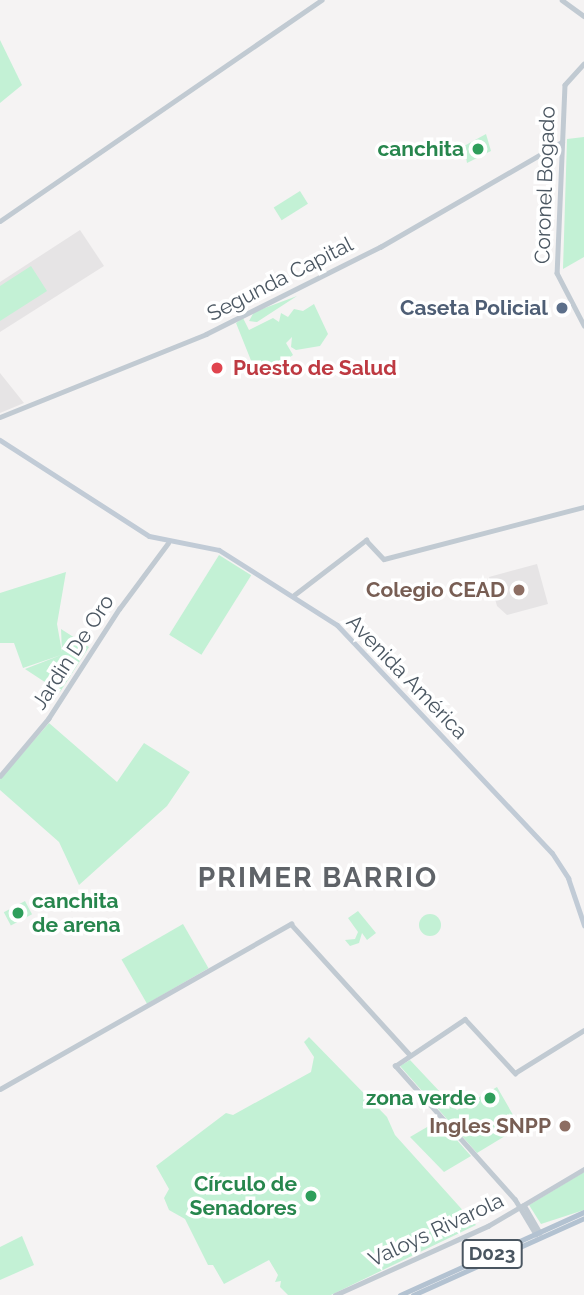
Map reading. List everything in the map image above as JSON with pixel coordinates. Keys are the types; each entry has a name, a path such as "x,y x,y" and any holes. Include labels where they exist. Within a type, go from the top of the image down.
{"main road":[{"name":"Avenida América","path":"0,440 86,500 168,543 219,550 294,595 357,645 552,853 568,878 584,925"},
{"name":"D023","path":"413,1295 584,1212"},
{"name":"D023","path":"400,1295 584,1218"}],"street":[{"path":"0,222 321,0"},
{"path":"562,0 584,16"},
{"name":"Coronel Bogado","path":"584,64 566,81 558,277 584,325"},
{"name":"Segunda Capital","path":"0,417 206,334 380,247 562,142"},
{"path":"294,595 366,540 384,559 584,507"},
{"name":"Jardin De Oro","path":"0,776 48,719 119,609 168,543"},
{"path":"0,1089 291,925 410,1055"},
{"path":"538,1235 522,1206 395,1066 465,1019 514,1073 584,1030"},
{"name":"Valoys Rivarola","path":"335,1295 488,1226 584,1169"}],"shaded area":[{"path":"80,230 104,266 0,332 0,282"},
{"path":"0,373 24,403 0,413"},
{"name":"Colegio CEAD","path":"537,564 548,604 507,615 497,606 489,577"}],"green space":[{"path":"0,40 22,85 0,103"},
{"name":"canchita","path":"486,134 491,151 467,163 464,146"},
{"path":"584,137 584,257 563,269 567,139"},
{"path":"300,191 308,204 282,220 274,207"},
{"path":"31,266 47,291 0,321 0,286"},
{"path":"297,296 257,322 249,321 254,312"},
{"path":"314,304 328,334 320,346 296,350 291,347 292,337 286,343 293,355 266,374 256,373 236,323 243,318 249,330 273,318 279,322 281,313 288,317 294,309 303,311"},
{"path":"219,555 251,575 201,655 169,635"},
{"path":"66,572 57,624 62,652 61,629 89,647 60,692 25,669 61,655 23,668 14,643 0,643 0,593"},
{"path":"49,723 117,782 144,743 190,772 167,806 79,885 59,842 0,790 0,779"},
{"name":"canchita de arena","path":"25,901 32,914 11,926 4,912"},
{"path":"358,911 376,933 367,940 362,933 359,943 350,946 345,940 355,939 358,932 348,918"},
{"path":"430,914 438,917 441,925 438,933 430,936 422,933 419,925 422,917"},
{"path":"183,924 208,968 147,1004 122,959"},
{"name":"Círculo de Senadores","path":"309,1037 387,1117 395,1135 476,1225 331,1295 288,1295 280,1287 281,1281 275,1282 278,1275 269,1260 224,1284 213,1265 208,1265 185,1219 169,1210 164,1198 169,1189 156,1166 226,1113 233,1115 311,1072 314,1057 304,1042"},
{"name":"zona verde","path":"410,1060 457,1110 497,1087 520,1127 477,1153 400,1066"},
{"name":"zona verde","path":"439,1120 471,1156 444,1172 410,1137"},
{"path":"584,1172 584,1210 541,1224 529,1205"},
{"path":"22,1236 34,1265 0,1280 0,1247"}],"place":[{"name":"canchita","path":"478,149"},
{"name":"Caseta Policial","path":"562,308"},
{"name":"Puesto de Salud","path":"217,368"},
{"name":"Colegio CEAD","path":"519,590"},
{"name":"canchita de arena","path":"18,913"},
{"name":"zona verde","path":"490,1098"},
{"name":"Ingles SNPP","path":"565,1126"},
{"name":"Círculo de Senadores","path":"311,1196"}],"district":[{"name":"PRIMER BARRIO","path":"318,878"}]}
